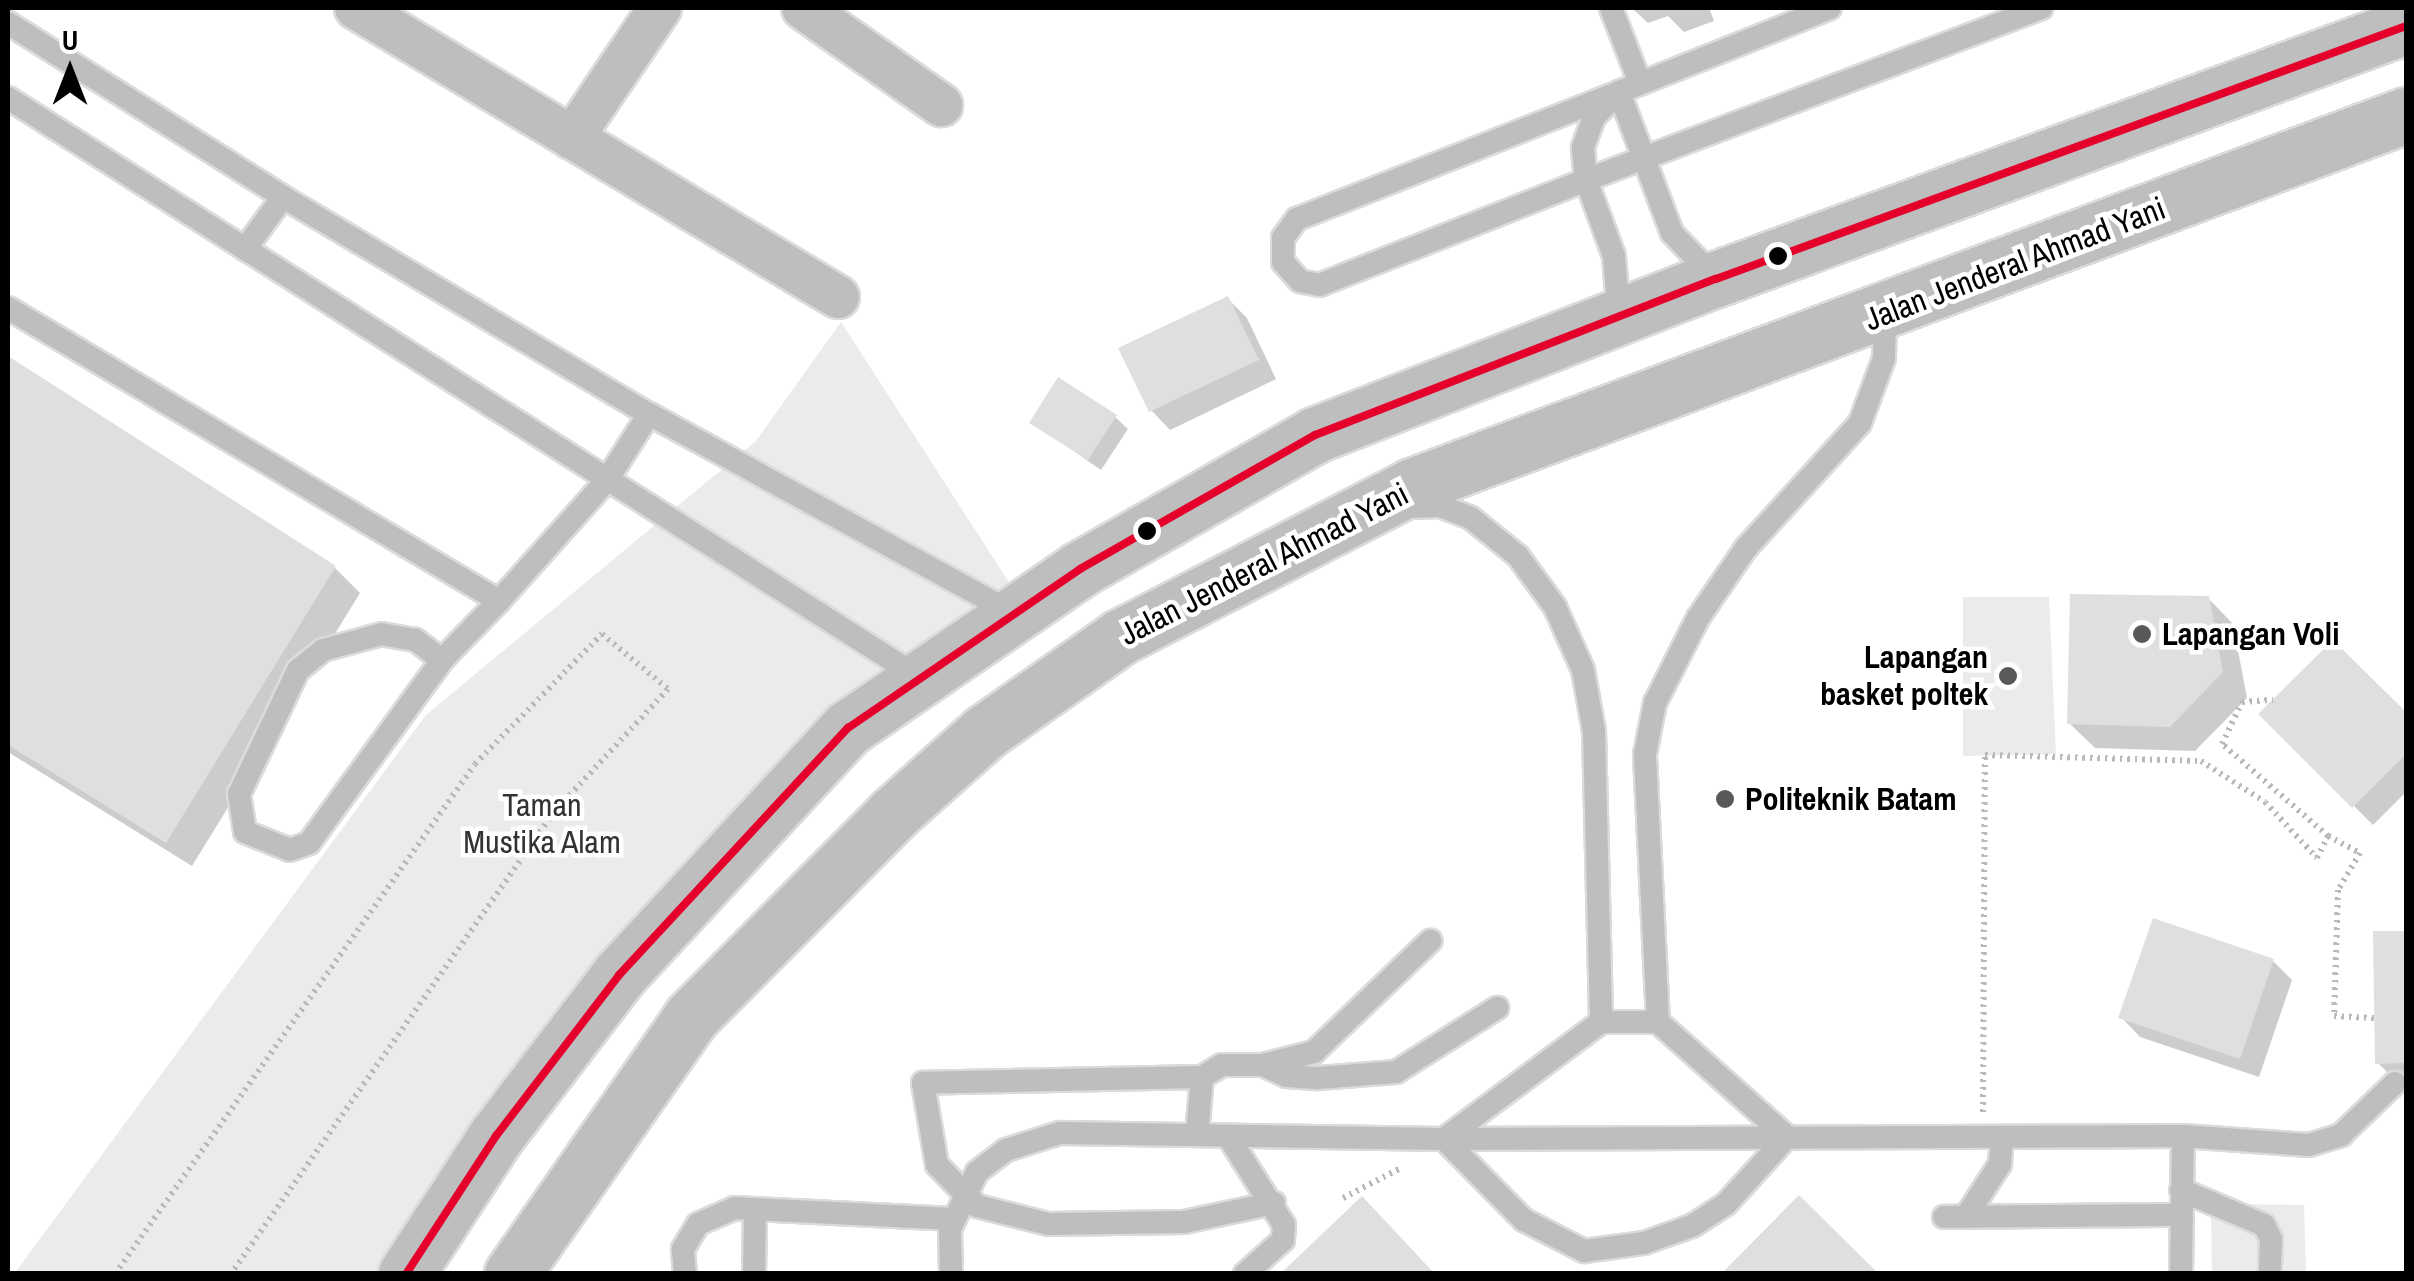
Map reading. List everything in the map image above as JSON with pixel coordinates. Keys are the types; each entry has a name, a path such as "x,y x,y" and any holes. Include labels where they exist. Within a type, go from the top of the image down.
{"highway":[{"path":"406,1274 496,1136 619,975 848,728 1080,569 1315,435 1716,279 2406,26"},
{"name":"Jalan Jenderal Ahmad Yani","path":"512,1274 691,1017 985,732 1120,637 1358,509 2406,116"},
{"path":"1080,569 1082,606 1120,637"}],"street":[{"path":"356,8 838,297"},
{"path":"572,138 660,8"},
{"path":"803,8 941,105"}],"lane":[{"path":"1610,8 1643,158 1672,233 1716,279"},
{"path":"1830,8 1776,18 1629,88 1297,220 1282,238 1283,262 1300,281 1320,285 2042,8"},
{"path":"8,23 282,197 649,414 1012,613"},
{"path":"1619,316 1614,256 1586,180 1583,148 1594,117 1629,88"},
{"path":"8,98 920,678"},
{"path":"245,249 282,197"},
{"path":"8,308 499,600"},
{"path":"1658,1022 1645,754 1655,704 1698,618 1746,548 1860,423 1884,358 1885,313"},
{"path":"442,660 415,640 382,634 324,650 298,670 240,794 245,832 290,850 310,843 442,660 607,480 649,414"},
{"path":"1358,509 1440,506 1471,518 1518,556 1555,607 1583,670 1594,730 1601,1022"},
{"path":"1274,1203 1184,1222 1048,1224 996,1216 937,1165 923,1083 1202,1077 1222,1064 1263,1064 1314,1052 1430,941"},
{"path":"1263,1064 1287,1076 1318,1078 1396,1072 1498,1008"},
{"path":"1444,1139 1601,1022 1658,1022 1787,1136"},
{"path":"1197,1135 1202,1077"},
{"path":"951,1274 953,1219 964,1191 989,1158 1060,1133 1444,1139 2182,1136 2329,1142 2395,1083"},
{"path":"1228,1136 1274,1203 1282,1240 1245,1274"},
{"path":"1444,1139 1524,1220 1584,1251 1644,1243 1692,1226 1726,1204 1787,1136"},
{"path":"2181,1274 2182,1136"},
{"path":"1992,1138 2000,1164 1956,1216 2181,1214"},
{"path":"2181,1190 2264,1226 2271,1240 2270,1274"},
{"path":"684,1274 683,1249 698,1224 735,1208 953,1219"},
{"path":"754,1209 754,1274"}],"path":[{"path":"115,1274 475,764 602,634 668,690 554,812 231,1274"},
{"path":"2273,700 2242,702 2222,744 2328,836 2360,854 2338,890 2334,1016 2374,1018"},
{"path":"1992,1138 1985,756 2201,762 2265,802 2317,858 2328,836"}],"green space":[{"name":"Taman Mustika Alam","path":"841,322 1021,601 722,861 406,1273 14,1274 426,715 756,441"},
{"name":"Lapangan basket poltek","path":"1963,597 2049,597 2056,754 1963,756"},
{"path":"2211,1204 2304,1205 2306,1273 2212,1273"}],"building":[{"path":"1228,296 1259,360 1149,412 1118,348"},
{"path":"8,356 336,566 166,843 8,745"},
{"path":"1058,377 1117,415 1088,460 1029,423"},
{"name":"Lapangan Voli","path":"2070,594 2209,596 2223,672 2170,727 2067,724"},
{"path":"2333,640 2406,712 2406,754 2352,808 2258,714"},
{"path":"2153,918 2274,959 2240,1059 2118,1018"},
{"path":"2373,931 2406,931 2406,1063 2375,1064"},
{"path":"1799,1195 1879,1274 1721,1274"},
{"path":"1362,1196 1435,1274 1280,1274"}],"transit line":[{"path":"406,1274 496,1136 619,975 848,728 1080,569 1315,435 1716,279 2406,26"}],"place":[{"name":"Lapangan Voli","path":"2142,634"},
{"name":"Lapangan basket poltek","path":"2008,676"},
{"name":"Politeknik Batam","path":"1725,799"}]}
